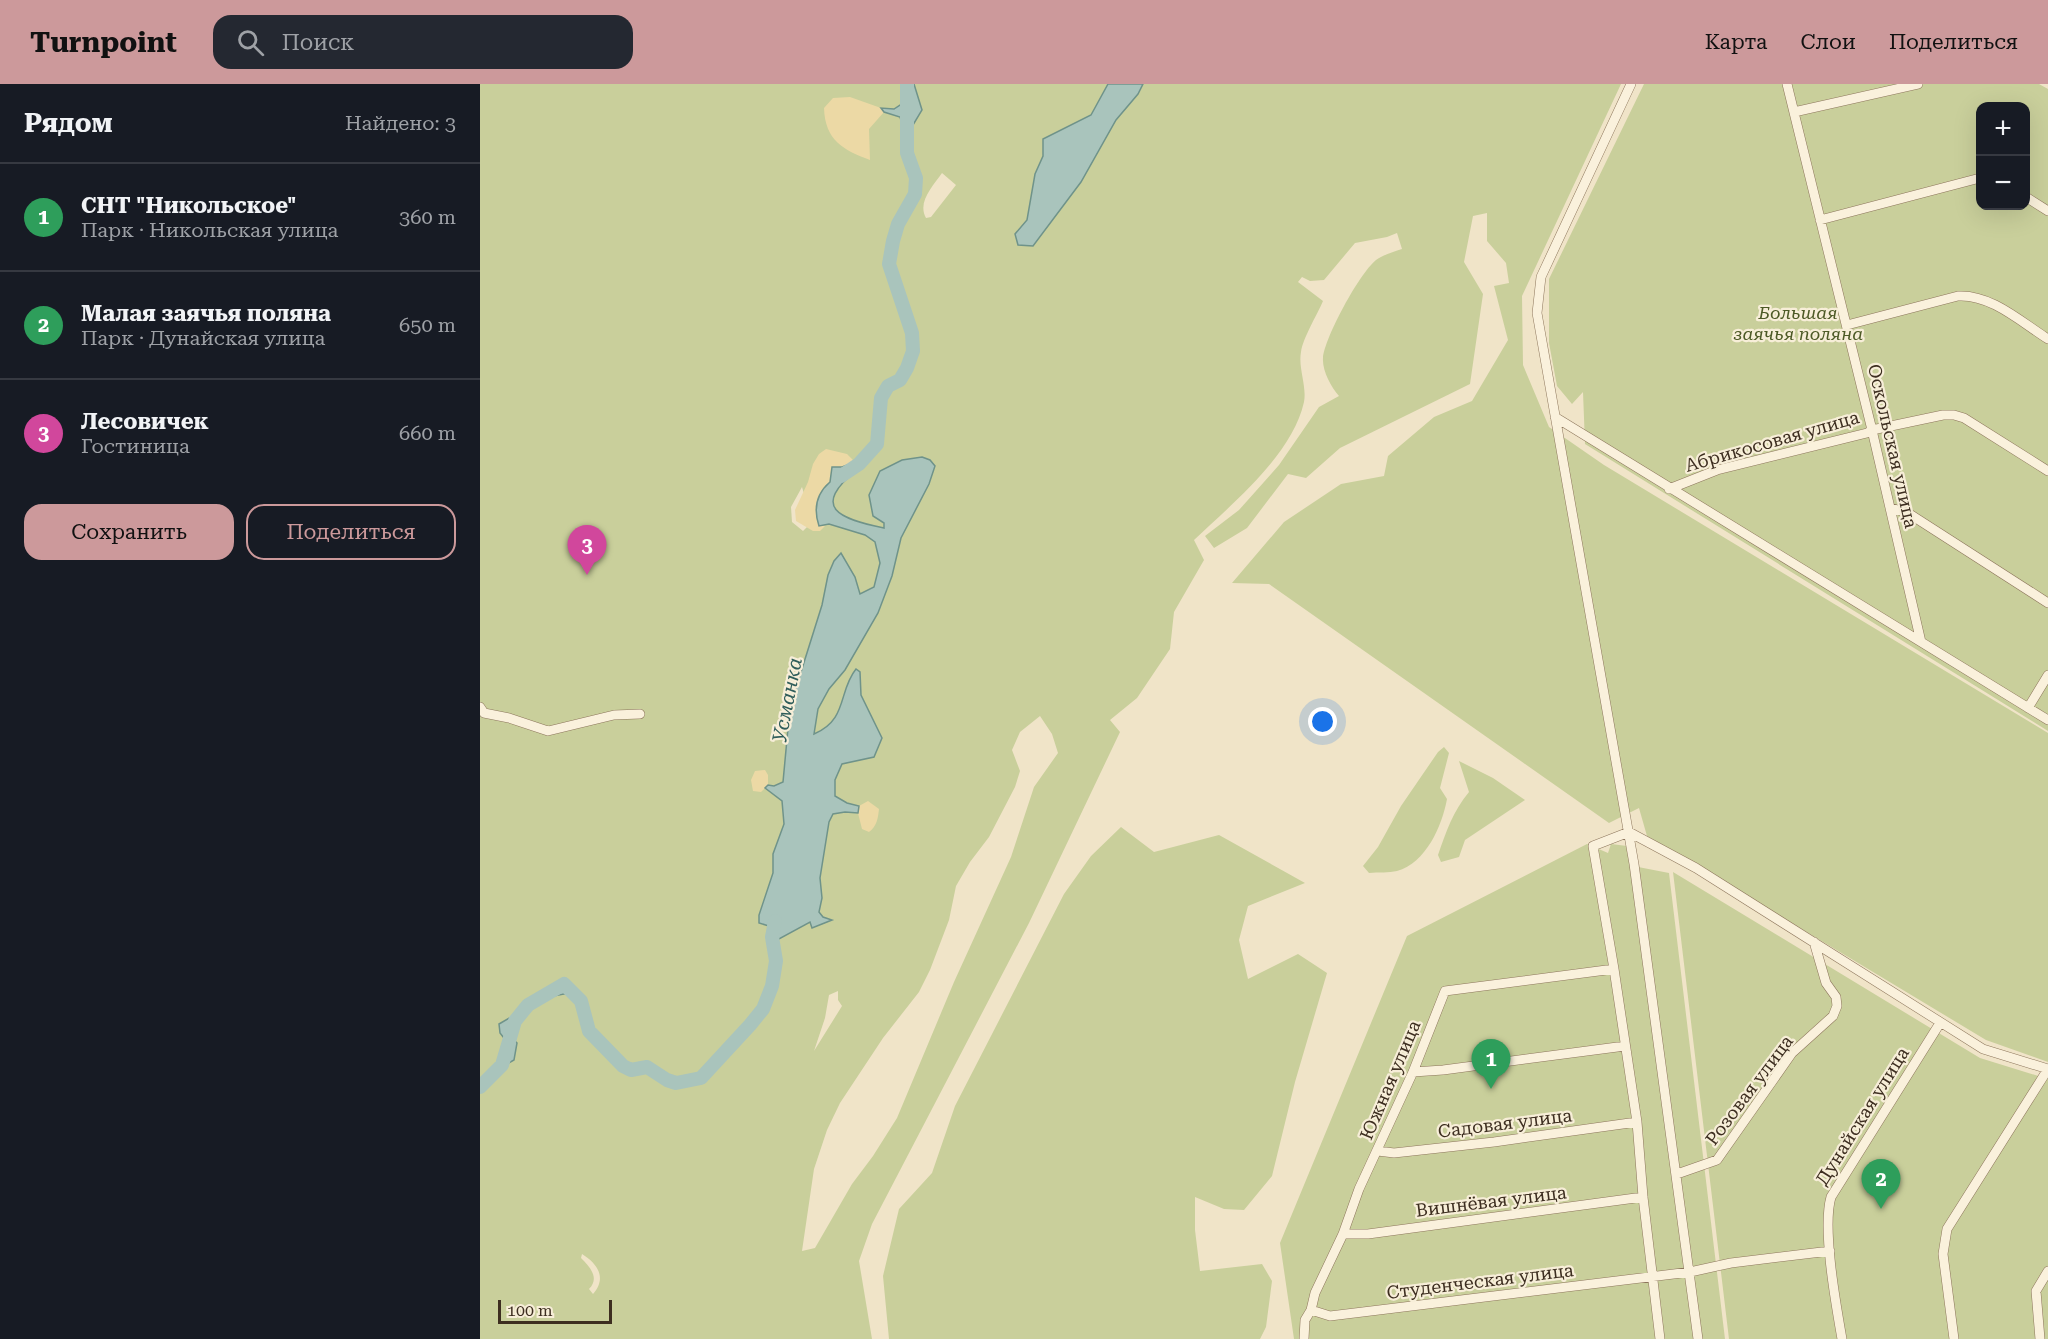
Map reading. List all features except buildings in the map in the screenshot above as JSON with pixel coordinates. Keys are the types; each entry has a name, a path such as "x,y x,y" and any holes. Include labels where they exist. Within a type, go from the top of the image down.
{"street":[{"path":"1631,84 1541,277 1537,313 1629,832 1698,1339"},
{"name":"Оскольская улица","path":"1787,84 1891,508 1921,642"},
{"path":"1794,112 1918,84"},
{"path":"1820,220 1976,179"},
{"path":"2030,200 2048,211"},
{"path":"1847,325 1958,296 1970,295 1994,304 2048,339"},
{"name":"Абрикосовая улица","path":"1669,489 1717,470 1872,430 1943,415 1964,418 2048,471"},
{"path":"1555,417 2048,720"},
{"path":"1891,508 1908,513 2048,603"},
{"path":"2028,708 2048,675"},
{"path":"480,707 484,714 509,718 548,731 614,715 640,714"},
{"path":"1660,1339 1636,1122 1614,969 1593,846 1629,832 1696,868 1983,1049 2048,1069 1947,1229 1942,1254 1954,1339"},
{"name":"Розовая улица","path":"1677,1174 1717,1160 1792,1053 1833,1016 1838,1006 1836,997 1826,983 1814,942"},
{"name":"Южная улица","path":"1304,1339 1305,1320 1311,1310 1315,1293 1343,1234 1359,1189 1413,1071 1445,991 1614,969"},
{"name":"Дунайская улица","path":"1842,1339 1830,1251 1828,1209 1831,1197 1940,1023"},
{"path":"1413,1071 1443,1070 1625,1046"},
{"name":"Садовая улица","path":"1378,1151 1394,1152 1494,1142 1636,1122"},
{"name":"Вишнёвая улица","path":"1343,1234 1379,1232 1643,1197"},
{"name":"Студенческая улица","path":"1311,1310 1330,1316 1690,1272 1731,1263 1830,1251"},
{"path":"2040,1339 2036,1291 2048,1271"}],"green space":[{"path":"480,84 1621,84 1522,296 1523,365 1549,427 1604,465 2048,733 2048,1062 1986,1040 1647,836 1639,808 1609,823 1269,584 1232,583 1284,522 1341,484 1384,476 1388,456 1434,417 1472,401 1508,340 1494,286 1509,283 1506,263 1487,241 1487,213 1473,216 1464,262 1483,294 1470,384 1340,448 1306,478 1288,474 1247,528 1214,548 1205,536 1239,510 1279,465 1319,407 1339,396 1324,368 1325,348 1344,306 1369,267 1379,258 1402,249 1397,233 1355,243 1324,280 1310,281 1302,277 1298,282 1323,301 1302,346 1301,364 1305,396 1297,422 1287,441 1259,477 1194,540 1204,560 1174,612 1170,649 1137,698 1110,720 1120,732 1029,923 872,1224 859,1261 872,1339 480,1339","holes":["942,173 956,185 931,217 926,218 923,206","802,487 809,511 807,527 803,531 792,522 791,507","1040,716 1052,734 1058,753 1034,787 1011,857 954,982 897,1118 852,1184 815,1248 802,1251 814,1169 827,1130 840,1103 883,1038 919,992 930,970 949,920 956,886 989,837 1015,787 1020,771 1012,750 1020,732","838,991 838,1000 842,1006 814,1051 825,1018 829,995","582,1254 599,1272 599,1282 593,1294 589,1289 594,1281 590,1269 581,1258"]},
{"name":"Большая заячья поляна","path":"1644,84 2039,84 2048,89 2048,731 1585,444 1583,392 1572,404 1557,386 1549,343 1549,279"},
{"path":"1444,747 1449,753 1440,788 1447,799 1437,832 1424,852 1407,867 1394,872 1369,873 1363,866 1378,847 1401,806 1438,752"},
{"path":"1459,761 1493,778 1525,800 1465,840 1459,857 1441,862 1438,855 1447,830 1454,814 1469,792"},
{"path":"1121,827 1154,852 1219,835 1305,883 1248,906 1239,940 1248,979 1298,954 1327,973 1295,1082 1272,1176 1244,1210 1224,1209 1195,1197 1195,1230 1200,1271 1262,1264 1272,1281 1266,1327 1260,1339 889,1339 883,1276 899,1209 932,1173 955,1106 1064,894 1091,856"},
{"path":"1587,844 1608,853 1611,844 1627,846 1633,866 1669,873 1725,1339 1294,1339 1280,1243 1407,936"},
{"path":"1673,872 1980,1058 2048,1079 2048,1339 1729,1339"}],"sand":[{"path":"850,97 881,108 884,112 869,129 870,160 844,148 837,142 825,119 824,108 833,98"},
{"path":"826,449 847,454 853,463 842,467 832,467 830,482 823,488 819,526 825,526 820,531 813,531 796,521 795,510 808,482 813,464 819,454"},
{"path":"765,770 768,775 768,785 761,792 753,791 751,780 755,771"},
{"path":"868,801 879,809 878,819 869,832 862,829 858,813 859,806"}],"water":[{"path":"903,84 914,84 922,110 910,130 903,127 900,117 884,112 881,108 894,109 903,103"},
{"path":"1108,84 1143,84 1138,94 1116,120 1081,182 1033,246 1018,245 1015,234 1027,220 1035,174 1043,156 1043,139 1091,115"},
{"path":"922,457 930,460 935,466 929,484 901,538 892,576 878,613 845,670 829,689 818,709 814,734 832,721 856,669 860,672 861,695 882,738 874,757 842,764 835,780 835,796 847,803 859,806 858,813 833,814 829,822 820,878 822,898 819,912 823,917 832,920 812,928 810,922 779,939 772,937 769,926 759,923 759,915 773,873 773,854 784,824 782,801 765,788 768,785 774,786 783,782 790,707 834,561 841,553 855,577 860,594 874,587 880,563 875,542 865,535 829,524 819,526 816,513 817,502 822,491 830,482 832,467 842,467 853,463 858,469 843,482 835,493 833,502 836,510 854,520 884,528 884,523 873,516 869,495 880,471 902,460"},
{"path":"563,979 570,982 575,992 548,997 543,995 545,990 560,984"},
{"path":"511,1017 520,1020 514,1040 517,1043 514,1060 505,1065 501,1054 507,1042 500,1033 499,1024"}],"waterway":[{"name":"Усманка","path":"841,476 859,464 877,444 881,398 888,386 900,380 913,351 912,333 889,264 898,224 915,194 916,178 907,153 907,84"},
{"name":"Усманка","path":"480,1087 502,1065 515,1021 528,1005 564,984 581,1001 589,1031 623,1066 631,1070 647,1067 676,1083 701,1078 763,1009 772,986 776,961 772,937 775,921"}],"place":[{"name":"Лесовичек","path":"587,575"},
{"name":"СНТ \"Никольское\"","path":"1491,1089"},
{"name":"Малая заячья поляна","path":"1881,1209"}]}
